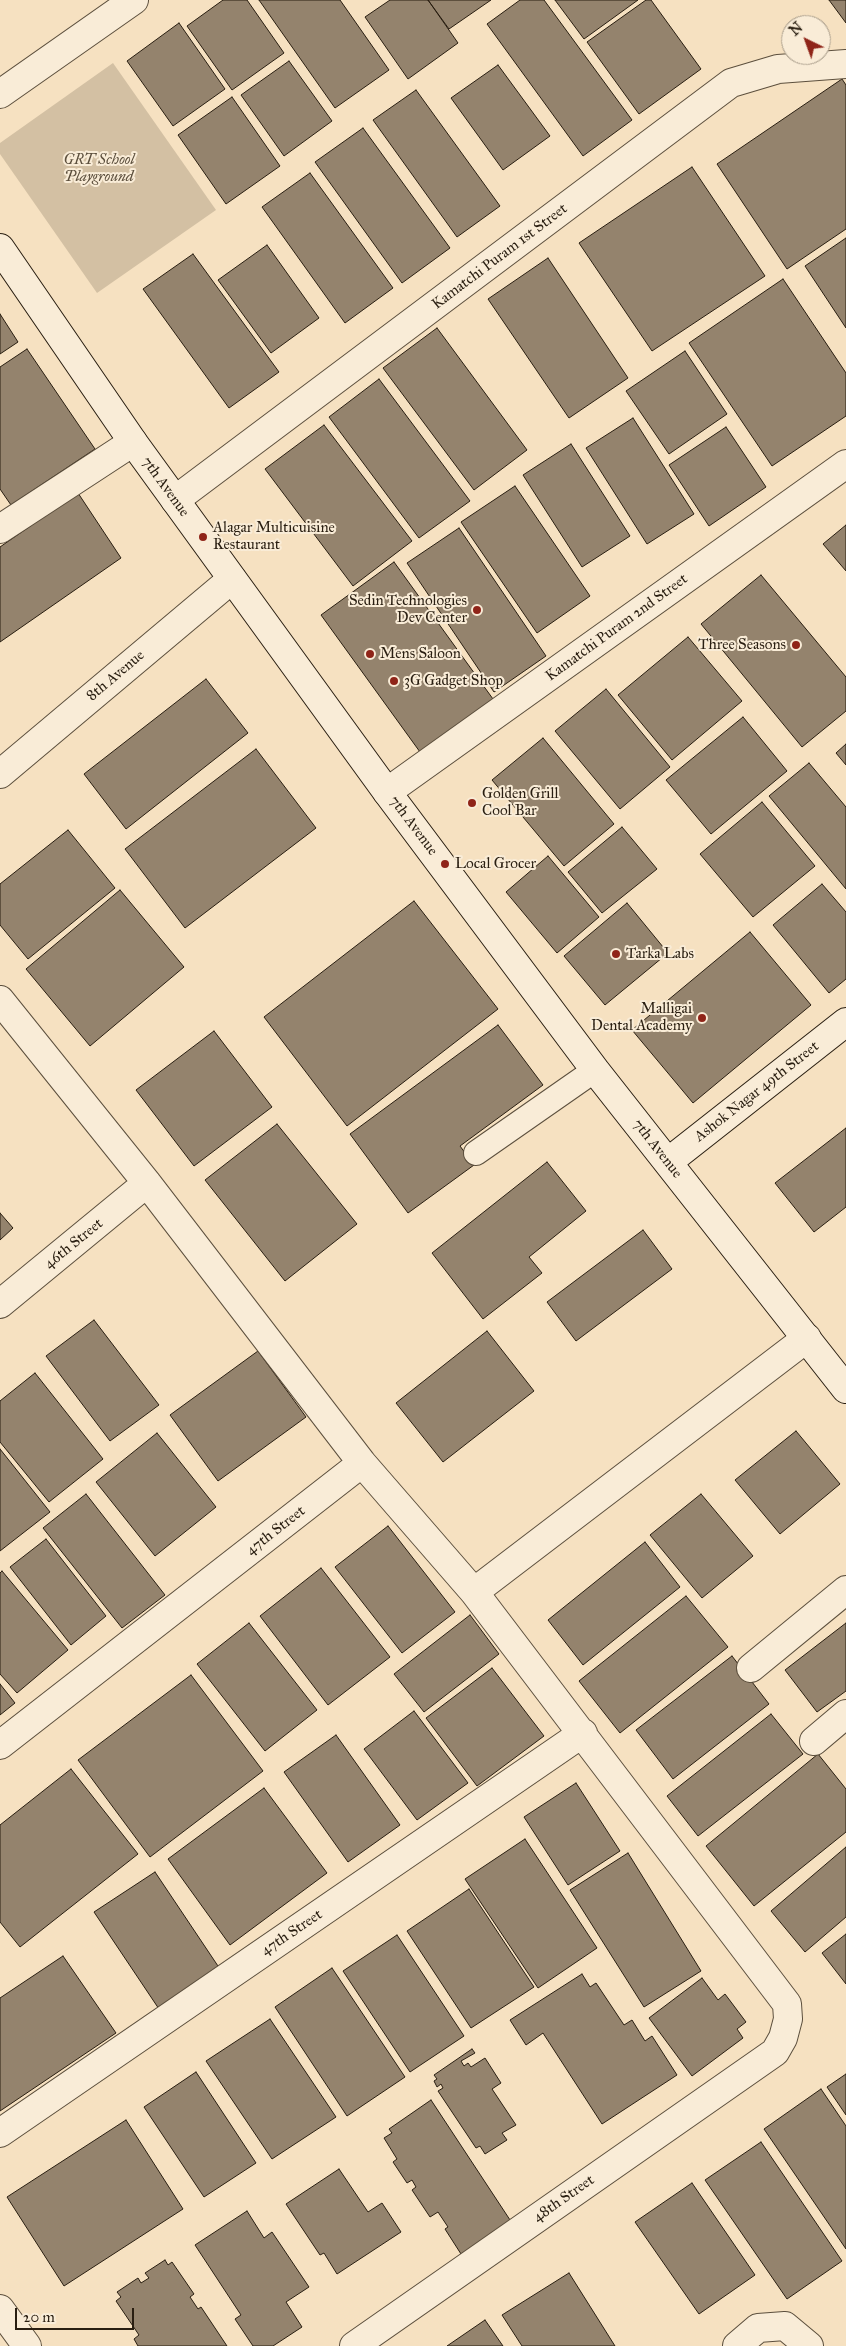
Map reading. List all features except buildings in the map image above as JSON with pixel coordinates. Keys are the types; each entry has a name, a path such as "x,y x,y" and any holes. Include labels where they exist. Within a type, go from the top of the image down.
{"street":[{"path":"0,94 134,0"},
{"name":"Kamatchi Puram 1st Street","path":"175,500 731,83 778,69 846,64"},
{"name":"7th Avenue","path":"0,248 133,442 388,792 595,1070 846,1388"},
{"path":"0,529 133,442"},
{"name":"Kamatchi Puram 2nd Street","path":"388,792 846,464"},
{"name":"8th Avenue","path":"0,774 232,579"},
{"path":"0,1000 147,1183 362,1463 474,1592 583,1733"},
{"name":"Ashok Nagar 49th Street","path":"668,1162 846,1022"},
{"name":"46th Street","path":"0,1304 147,1183"},
{"path":"474,1592 807,1338"},
{"name":"47th Street","path":"0,1745 362,1463"},
{"path":"751,1668 846,1590"},
{"path":"814,1741 846,1714"},
{"name":"47th Street","path":"0,2133 583,1733"},
{"name":"48th Street","path":"354,2346 774,2052 783,2038 788,2019 787,2004 583,1733"},
{"path":"0,2309 27,2346"},
{"path":"737,2346 758,2328 785,2326 808,2346"}],"lane":[{"path":"476,1154 595,1070"}],"green space":[{"name":"GRT School Playground","path":"113,63 216,210 97,293 0,154 0,143"}],"place":[{"name":"Alagar Multicuisine Restaurant","path":"203,537"},
{"name":"Sedin Technologies Dev Center","path":"477,610"},
{"name":"Three Seasons","path":"796,645"},
{"name":"Mens Saloon","path":"370,654"},
{"name":"3G Gadget Shop","path":"394,681"},
{"name":"Golden Grill Cool Bar","path":"472,803"},
{"name":"Local Grocer","path":"445,864"},
{"name":"Tarka Labs","path":"616,954"},
{"name":"Malligai Dental Academy","path":"702,1018"}]}
